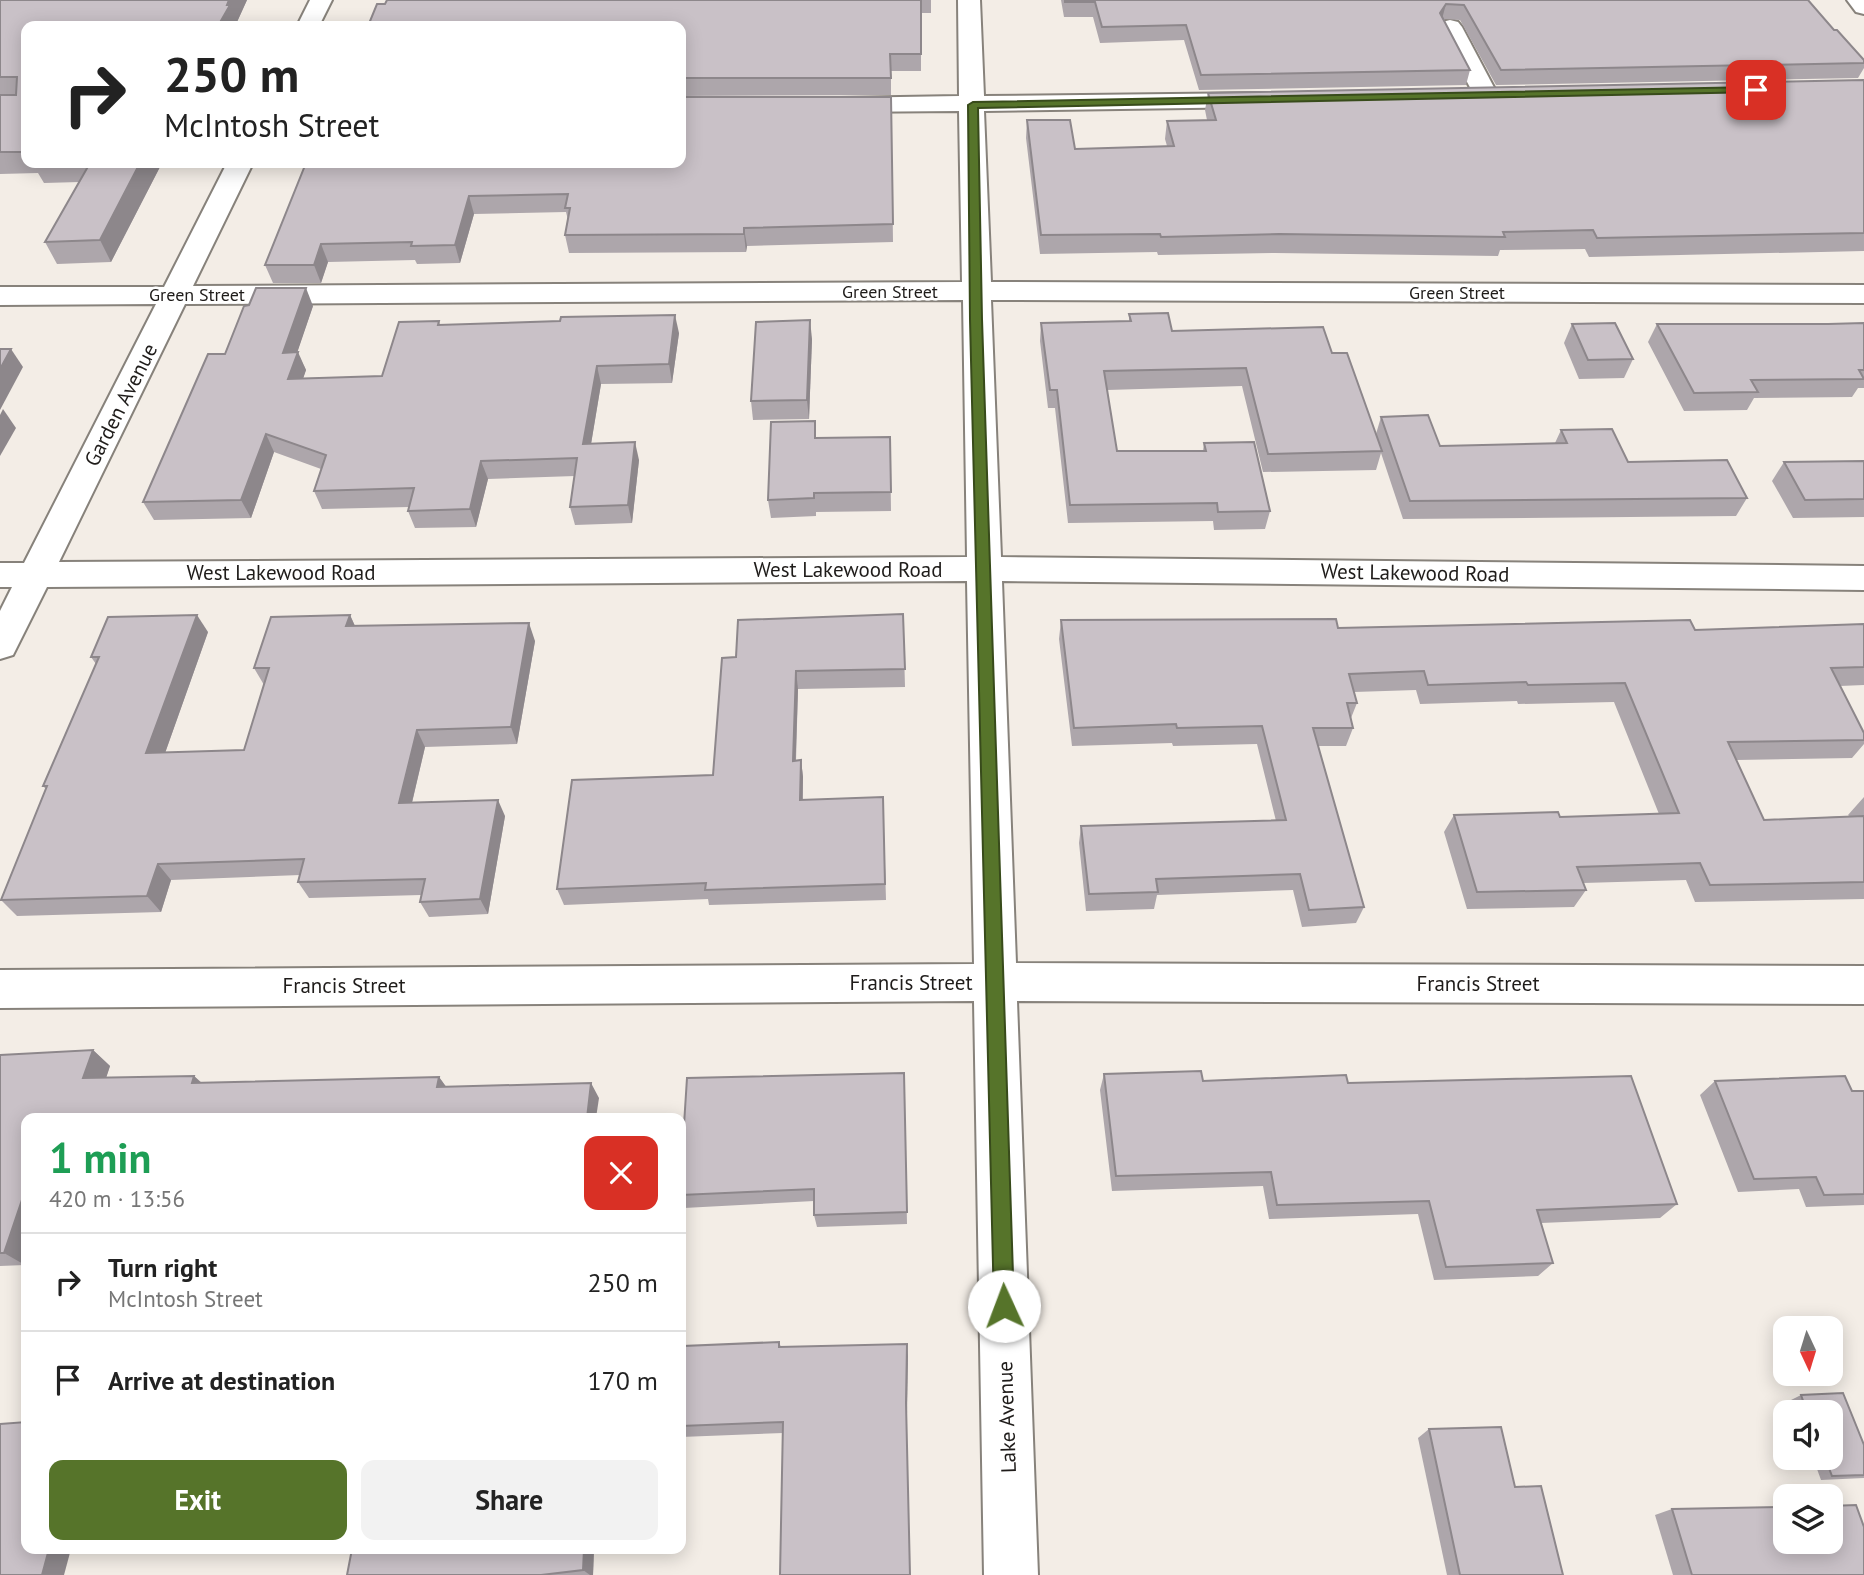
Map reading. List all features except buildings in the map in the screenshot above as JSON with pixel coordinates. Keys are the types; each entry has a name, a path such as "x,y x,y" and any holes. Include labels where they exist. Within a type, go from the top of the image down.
{"street":[{"path":"310,21 321,0"},
{"name":"Lake Avenue","path":"969,0 1011,1575"},
{"path":"1858,0 1864,7"},
{"path":"1450,27 1486,96"},
{"path":"1459,96 1514,95"},
{"path":"820,105 1282,99"},
{"name":"Garden Avenue","path":"0,646 238,168"},
{"name":"Green Street","path":"0,296 976,291 1864,294"},
{"name":"West Lakewood Road","path":"0,575 983,569 1864,578"},
{"name":"Francis Street","path":"0,989 995,982 1864,985"}],"route":[{"path":"1004,1306 976,319 973,105 1756,90"}]}
